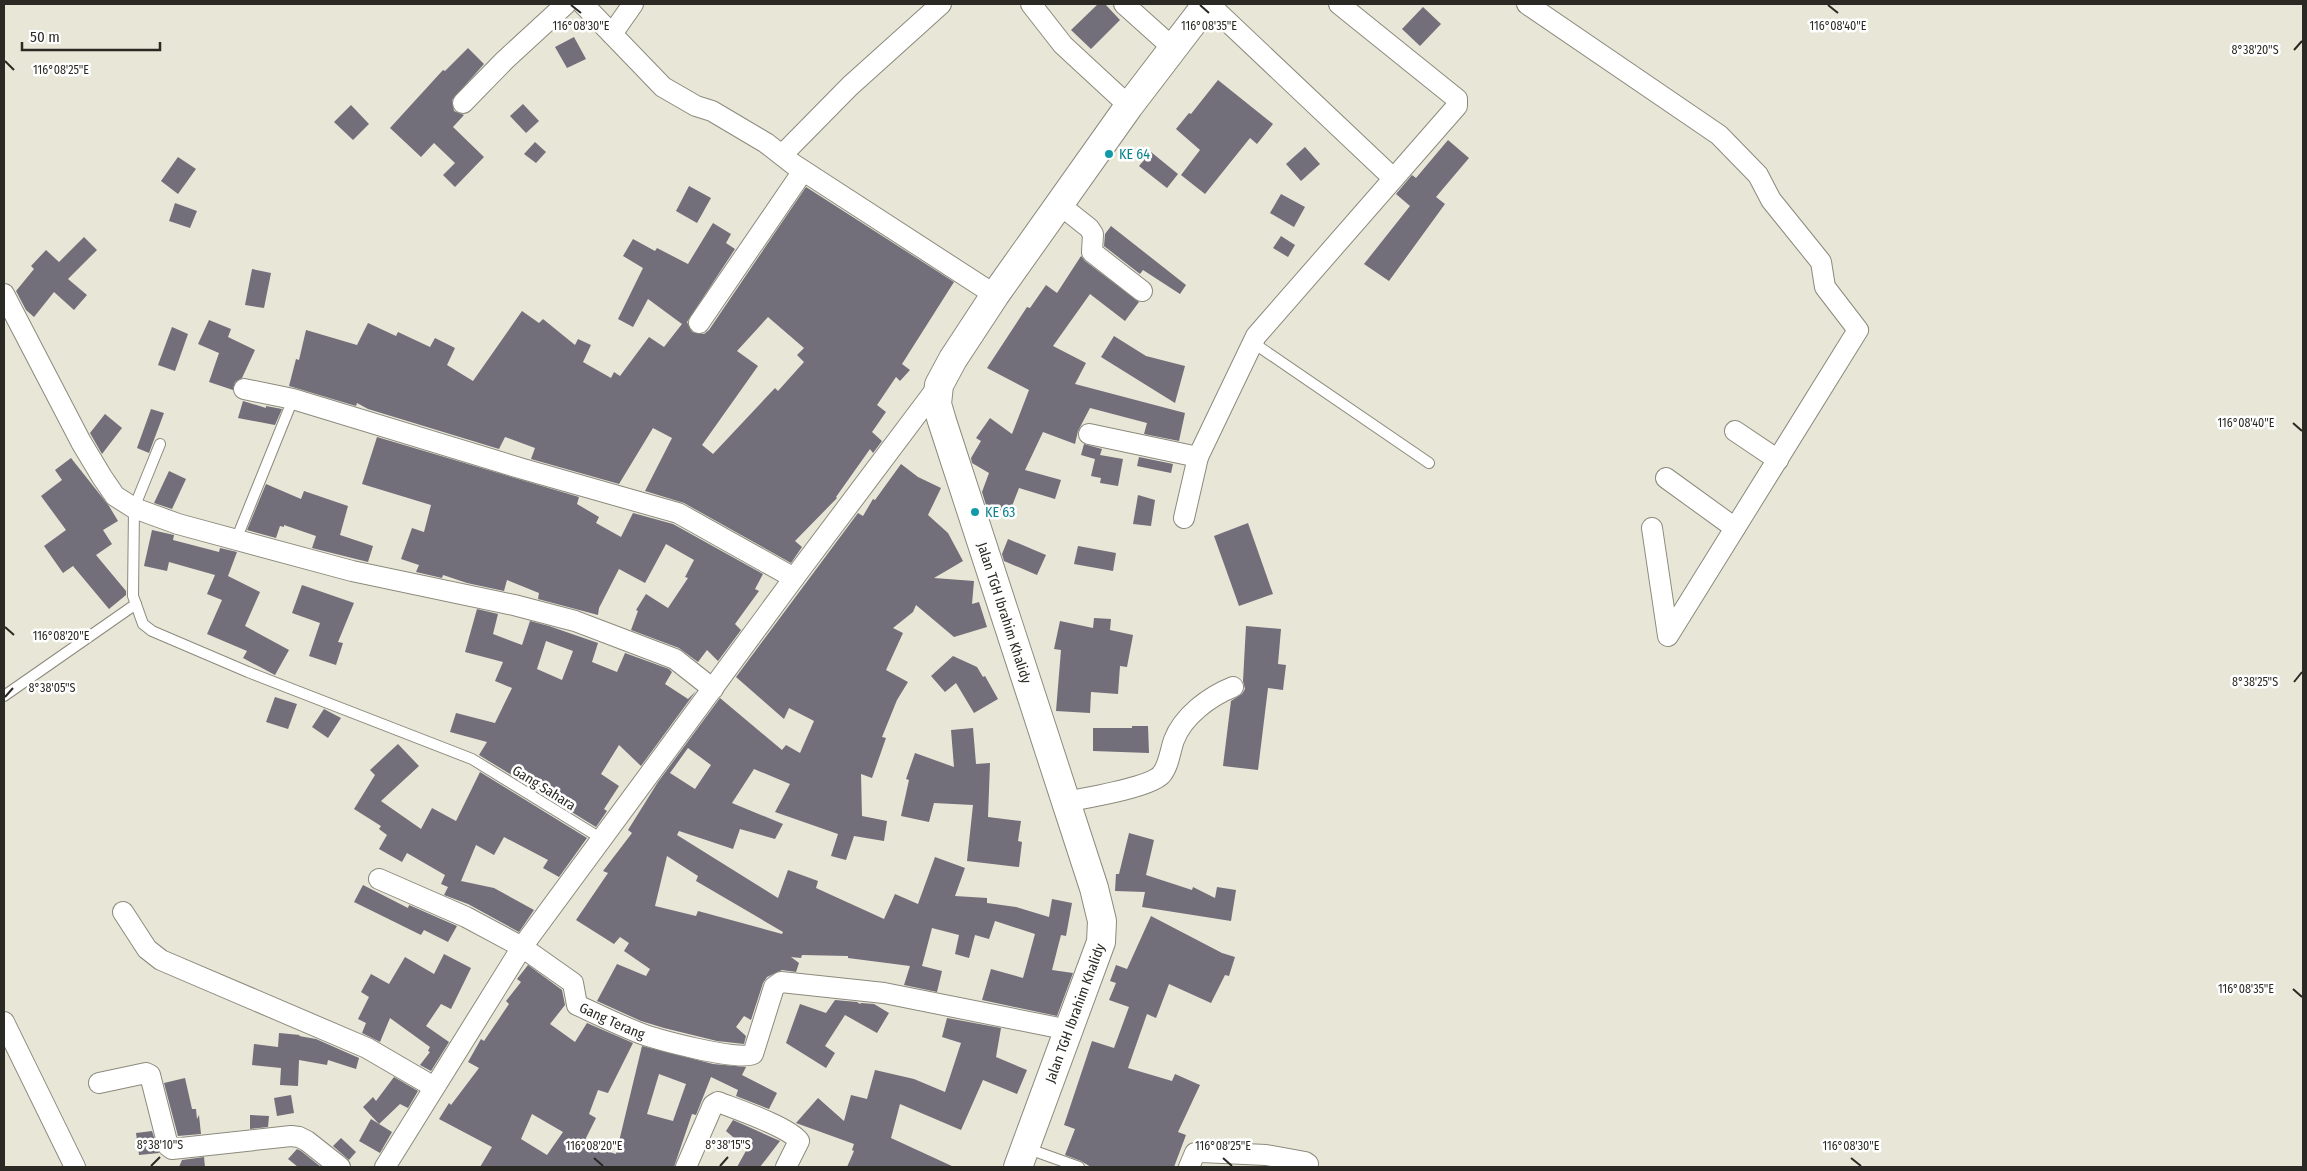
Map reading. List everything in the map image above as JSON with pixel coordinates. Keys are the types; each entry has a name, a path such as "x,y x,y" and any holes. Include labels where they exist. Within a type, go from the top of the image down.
{"main road":[{"name":"Jalan TGH Ibrahim Khalidy","path":"1021,1157 1101,942 1102,920 1094,888 942,421 937,404 939,385 953,359 995,295 1129,106 1208,4"}],"street":[{"path":"463,103 505,60 566,4"},
{"path":"583,4 663,87 766,143 803,170 995,295"},
{"path":"612,34 633,4"},
{"path":"782,156 850,86 941,4"},
{"path":"1031,4 1063,45 1129,106"},
{"path":"1124,4 1174,48"},
{"path":"1208,4 1393,178"},
{"path":"1184,518 1198,457 1252,342 1457,106 1458,102 1339,4"},
{"path":"1527,4 1719,135 1758,176 1771,200 1821,262 1825,287 1857,327 1858,332 1668,636 1652,528"},
{"path":"699,323 803,170"},
{"path":"1060,205 1089,228 1093,234 1092,252 1142,291"},
{"path":"4,294 98,470 115,496 134,508 178,524 352,571 514,605 575,621 675,659 713,689"},
{"path":"385,1167 522,947 939,385"},
{"path":"244,389 293,399 523,469 678,513 794,578"},
{"path":"1735,431 1778,460"},
{"path":"1089,434 1198,457"},
{"path":"1666,478 1735,528"},
{"path":"1065,802 1114,792 1150,782 1160,776 1180,728 1200,707 1220,692 1233,687"},
{"path":"379,880 466,917 522,947"},
{"path":"123,912 147,949 161,960 367,1048 434,1087"},
{"name":"Gang Terang","path":"522,947 573,983 577,1005 639,1033 702,1050 744,1056 752,1054 774,987 781,982 884,993 1069,1030"},
{"path":"4,1022 75,1167"},
{"path":"99,1083 146,1073 150,1075 168,1146 172,1150 290,1136 299,1137 340,1167"},
{"path":"686,1167 713,1105 718,1102 779,1128 797,1138 799,1141 786,1167"},
{"path":"1189,1167 1195,1153 1201,1152 1266,1155 1305,1162 1308,1164 1307,1167"}],"lane":[{"path":"1252,342 1429,463"},
{"path":"236,540 293,399"},
{"path":"134,508 160,444"},
{"name":"Gang Sahara","path":"134,508 133,596 143,624 152,631 248,672 472,759 602,839"},
{"path":"4,696 136,604"},
{"path":"1021,1157 1080,1167"}],"building":[{"path":"1098,4 1105,4 1120,20 1091,49 1071,30"},
{"path":"1423,7 1441,24 1420,46 1402,29"},
{"path":"574,37 586,59 567,68 555,47"},
{"path":"468,48 484,64 452,100 454,111 464,115 453,127 484,157 455,187 443,175 455,163 434,143 421,157 390,128 443,70 445,71"},
{"path":"1218,80 1273,124 1257,144 1250,138 1205,194 1181,175 1200,150 1176,129 1189,113 1191,114"},
{"path":"523,104 539,121 526,133 510,116"},
{"path":"351,105 369,124 353,140 334,122"},
{"path":"1448,140 1469,158 1436,197 1445,204 1389,281 1364,264 1410,206 1396,194 1412,175 1416,178"},
{"path":"535,142 546,152 536,163 524,154"},
{"path":"1305,147 1320,164 1301,181 1286,164"},
{"path":"1151,152 1178,174 1167,188 1139,166"},
{"path":"178,157 196,169 178,194 161,181"},
{"path":"689,186 711,198 697,223 676,211"},
{"path":"806,187 954,282 902,364 910,370 900,381 896,377 877,405 886,412 872,432 882,441 873,453 870,449 837,498 795,541 802,547 791,563 684,503 645,491 672,438 653,428 619,484 531,459 535,448 505,437 499,449 368,409 357,403 356,406 289,386 296,359 299,360 306,330 357,345 368,323 396,336 398,332 430,347 435,338 455,348 447,365 473,381 522,311 539,323 543,319 575,345 578,339 591,345 583,362 611,378 614,372 620,376 649,337 664,347 682,324 648,299 633,327 618,319 643,268 623,256 633,239 655,251 657,248 688,264 713,223 731,234 726,243 735,249 687,322 692,332 704,334 709,330","holes":["768,317 804,348 797,355 804,362 778,391 775,388 713,454 702,445 758,366 737,351"]},
{"path":"1281,194 1305,207 1294,227 1270,213"},
{"path":"175,203 197,211 190,228 169,221"},
{"path":"1111,226 1186,285 1180,294 1143,270 1140,274 1104,246 1105,234"},
{"path":"1281,236 1295,245 1288,257 1273,248"},
{"path":"84,237 97,250 68,279 87,295 74,310 54,292 34,317 26,310 16,291 34,269 31,266 46,250 59,262"},
{"path":"1081,256 1139,302 1125,321 1090,294 1053,346 1086,363 1075,384 1185,413 1179,441 1144,434 1147,423 1090,408 1078,431 1075,444 1043,432 1025,470 1061,480 1055,499 1019,488 1009,514 986,505 982,492 989,473 972,463 971,458 981,441 976,438 990,418 1012,434 1029,390 987,368 1027,307 1030,308 1046,285 1057,293"},
{"path":"252,269 271,273 264,308 245,305"},
{"path":"209,320 231,329 228,337 255,350 242,378 235,382 233,390 209,382 219,353 198,344"},
{"path":"172,327 188,334 175,371 158,365"},
{"path":"1114,336 1146,356 1185,366 1175,403 1101,357"},
{"path":"243,401 266,408 266,406 282,409 275,425 238,418"},
{"path":"151,409 164,413 149,453 137,448"},
{"path":"105,414 122,428 102,454 90,433"},
{"path":"377,437 579,497 577,504 599,517 596,523 621,537 633,513 673,524 763,574 755,589 759,591 735,624 741,630 718,661 707,650 698,662 679,648 631,630 638,611 636,610 646,594 668,608 688,578 685,577 694,560 666,544 645,583 619,569 599,608 598,615 538,599 539,593 507,580 504,591 467,583 443,575 442,578 416,572 419,565 401,559 412,528 424,532 431,505 362,484"},
{"path":"1084,444 1102,449 1100,455 1123,459 1118,486 1100,483 1101,478 1091,476 1095,459 1081,455"},
{"path":"1139,457 1173,464 1171,473 1137,466"},
{"path":"71,458 109,506 118,521 103,530 112,544 96,555 126,591 126,595 109,609 73,566 63,573 44,546 66,530 41,496 62,480 55,470"},
{"path":"901,464 918,477 941,488 928,515 948,533 963,561 934,578 974,581 972,604 979,602 987,627 954,637 916,605 913,612 893,628 903,633 886,670 908,682 897,700 882,737 886,738 872,778 861,774 862,816 887,821 884,841 854,836 846,860 831,856 838,834 775,812 790,784 754,769 732,803 783,824 775,839 740,829 733,849 679,831 677,835 778,898 788,870 818,881 816,888 884,919 895,894 918,904 935,857 965,868 955,896 987,898 987,903 1016,907 1049,917 1052,899 1072,903 1066,936 1061,935 1052,970 1073,973 1057,1016 982,1000 991,969 1023,978 1035,934 995,921 989,939 975,935 969,958 955,954 959,935 932,928 922,966 942,971 937,992 904,985 910,966 848,958 848,956 802,955 801,958 791,957 799,963 796,972 782,970 767,977 763,983 751,1020 744,1016 736,1027 746,1036 744,1044 717,1041 664,1028 641,1021 597,1001 617,964 646,976 650,969 624,951 629,943 620,937 614,944 576,920 608,873 603,871 632,833 628,830 658,782 720,698 782,750 786,745 800,753 814,721 789,708 784,719 736,677 858,513 863,516 873,499 875,500","holes":["688,748 711,765 695,789 670,773","667,856 698,876 696,881 783,932 782,934 698,911 696,916 655,906"]},
{"path":"169,471 186,479 172,509 154,503"},
{"path":"266,484 301,499 304,491 348,506 340,535 373,546 368,562 312,548 316,536 284,525 284,527 280,526 276,538 247,530"},
{"path":"1138,495 1155,500 1151,526 1133,524"},
{"path":"1248,523 1273,594 1239,606 1214,536"},
{"path":"152,530 174,535 173,540 219,552 220,548 237,552 228,576 260,592 245,626 289,650 275,675 243,658 247,651 207,634 222,600 207,594 215,575 169,562 167,571 144,566"},
{"path":"1008,539 1046,555 1037,575 1004,561 1002,554"},
{"path":"1078,546 1116,553 1113,571 1074,564"},
{"path":"302,585 354,603 338,642 343,643 336,665 309,656 320,623 292,613"},
{"path":"477,609 498,614 493,634 522,645 530,621 549,626 598,643 592,662 617,672 625,653 669,669 672,672 665,684 688,699 696,691 641,766 619,745 601,774 619,786 604,809 607,811 596,827 479,755 487,742 450,732 456,713 495,723 512,688 495,681 503,662 465,652","holes":["546,641 573,651 562,680 537,669"]},
{"path":"1094,618 1111,619 1110,630 1133,635 1127,667 1120,666 1118,694 1091,692 1090,713 1056,711 1061,650 1054,649 1060,621 1093,628"},
{"path":"1246,626 1281,629 1278,664 1286,665 1283,690 1268,688 1258,770 1223,766 1231,701 1242,694 1245,689 1243,681"},
{"path":"953,656 977,667 983,677 985,676 998,699 974,713 956,683 945,692 931,676"},
{"path":"275,697 297,704 288,729 266,722"},
{"path":"324,709 341,718 328,738 312,727"},
{"path":"1132,726 1148,726 1149,753 1093,751 1093,728 1132,728"},
{"path":"973,728 976,764 990,763 988,817 1021,821 1018,841 1022,842 1019,867 967,861 973,805 934,803 929,822 901,816 909,780 906,779 915,753 954,767 951,730"},
{"path":"398,744 419,766 381,801 421,829 432,808 456,821 480,772 587,838 559,877 543,868 548,860 504,837 494,855 476,845 461,881 494,888 534,910 519,932 468,904 444,895 448,887 441,884 445,875 407,853 402,862 379,849 387,835 379,829 381,826 354,809 375,775 370,770"},
{"path":"1129,833 1154,840 1146,875 1192,890 1193,887 1215,898 1217,887 1236,890 1231,921 1142,907 1145,892 1115,891 1116,874 1119,874"},
{"path":"363,885 408,908 409,905 457,926 448,942 424,930 421,935 354,902"},
{"path":"1151,916 1222,953 1235,957 1229,976 1225,975 1211,1003 1169,984 1156,1018 1147,1014 1128,1068 1172,1081 1175,1074 1200,1085 1178,1132 1186,1135 1174,1167 1091,1167 1065,1155 1075,1129 1064,1125 1092,1041 1114,1048 1129,1007 1109,1000 1116,983 1110,981 1116,965 1127,969"},
{"path":"444,954 471,968 451,1009 441,1004 426,1026 449,1042 431,1071 420,1065 430,1052 428,1051 430,1047 390,1018 380,1042 362,1033 366,1023 358,1019 369,997 361,992 371,974 389,984 405,957 434,974"},
{"path":"528,965 562,990 565,1005 550,1024 575,1042 587,1023 633,1043 608,1093 598,1090 589,1114 596,1118 583,1144 616,1154 642,1046 713,1064 746,1067 742,1075 777,1093 769,1109 736,1096 738,1090 711,1077 696,1115 692,1114 674,1167 480,1167 492,1147 439,1119 449,1103 451,1105 479,1068 468,1062 481,1039 484,1041 509,1004 506,1001 521,982 517,979","holes":["659,1074 686,1084 673,1121 647,1114","532,1114 563,1132 547,1155 521,1139"]},
{"path":"835,1000 874,1004 889,1013 877,1033 845,1015 825,1046 835,1053 826,1068 786,1043 800,1004 826,1013"},
{"path":"947,1018 1001,1028 996,1057 1027,1070 1017,1094 983,1080 961,1130 900,1104 891,1138 954,1167 847,1167 854,1151 852,1150 854,1144 796,1123 818,1098 844,1121 851,1095 867,1099 875,1070 914,1079 945,1092 961,1043 942,1037"},
{"path":"279,1033 316,1039 359,1058 356,1069 328,1060 327,1065 299,1060 298,1086 280,1085 281,1068 252,1065 254,1044 278,1047"},
{"path":"394,1077 418,1091 408,1108 400,1104 379,1124 363,1107 373,1097 376,1101"},
{"path":"185,1078 192,1109 196,1109 197,1119 199,1115 201,1134 178,1136 164,1083"},
{"path":"291,1095 294,1113 277,1116 274,1098"},
{"path":"250,1115 269,1116 268,1127 250,1129"},
{"path":"371,1119 392,1132 380,1153 359,1141"},
{"path":"733,1120 780,1141 760,1167 737,1167 747,1149 726,1131"},
{"path":"152,1131 159,1153 139,1155 136,1133"},
{"path":"341,1138 356,1152 349,1160 333,1146"},
{"path":"297,1149 321,1167 298,1167 288,1159"},
{"path":"204,1157 205,1167 179,1167 182,1160"}],"place":[{"name":"KE 64","path":"1109,154"},
{"name":"KE 63","path":"975,512"}]}
